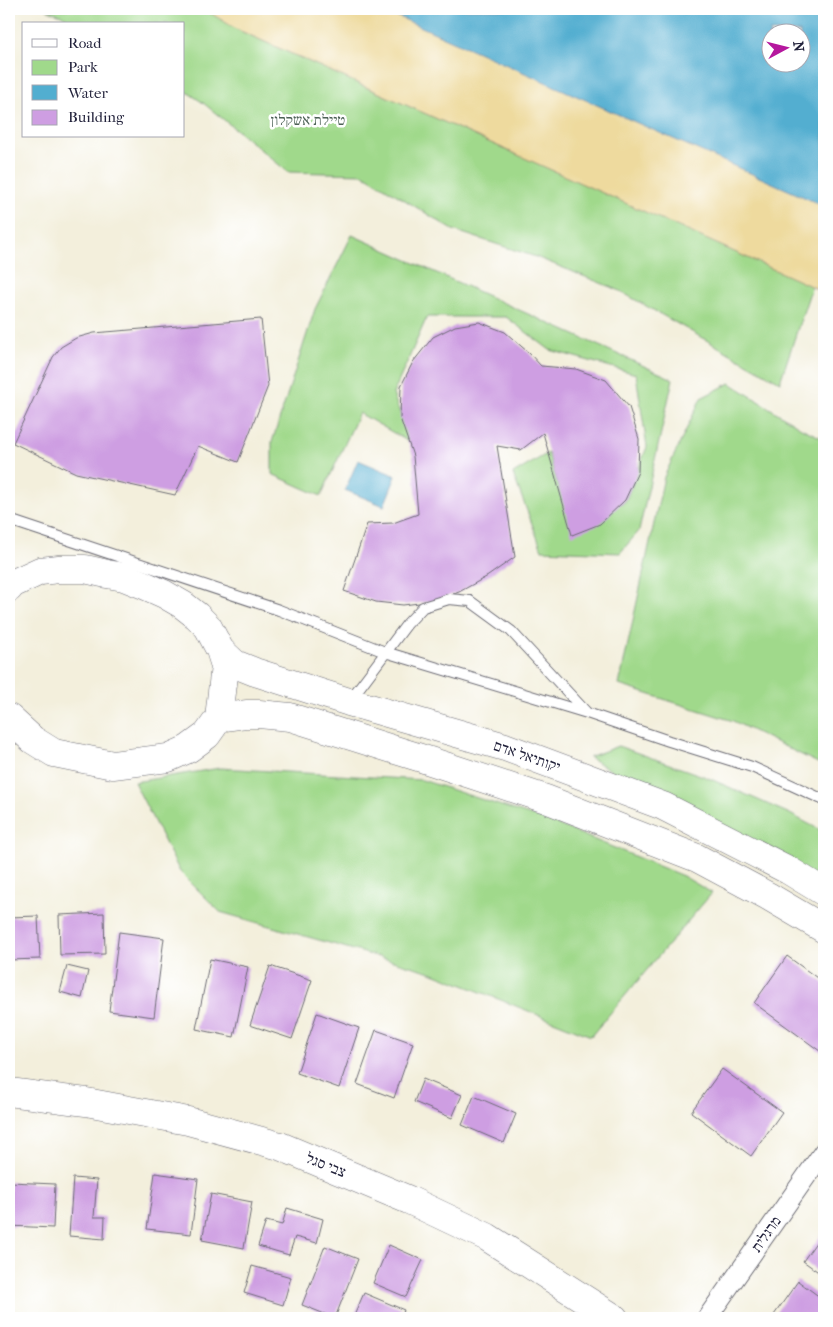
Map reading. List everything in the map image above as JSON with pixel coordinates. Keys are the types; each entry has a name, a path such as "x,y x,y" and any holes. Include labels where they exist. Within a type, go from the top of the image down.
{"main road":[{"path":"9,588 12,584 40,572 59,568 85,570 124,578 144,585 183,605 197,616 208,627 220,650 225,666 219,718 207,735 188,749 168,758 114,765 81,759 21,740 9,718"},
{"path":"9,571 40,572"},
{"name":"יקותיאל אדם","path":"220,650 235,664 285,682 505,747 663,806 788,870 824,892"},
{"path":"219,718 246,714 290,717 546,799 697,858 824,928"},
{"name":"צבי סגל","path":"9,1092 86,1102 188,1121 280,1146 410,1200 487,1238 614,1318"}],"street":[{"name":"מרגלית","path":"708,1318 824,1151"}],"lane":[{"path":"9,520 279,610 385,652 586,713 669,742 752,767 824,800"},
{"path":"349,702 406,624 423,607 449,599 470,601 511,631 586,713"}],"green space":[{"name":"טיילת אשקלון","path":"46,9 206,9 236,29 812,286 780,382 618,290 536,257 453,230 363,174 288,172 202,102 185,91 185,22 73,22"},
{"path":"352,235 673,379 639,531 620,553 542,550 513,474 548,453 570,522 625,502 647,447 636,374 550,350 506,317 427,317 393,394 411,443 359,413 321,496 272,474 272,442 315,309"},
{"path":"730,383 801,428 824,439 824,766 733,721 619,685 664,477 701,398"},
{"path":"618,746 706,777 790,814 824,832 824,881 630,782 589,757"},
{"path":"220,768 422,780 551,822 683,876 712,893 591,1036 428,971 220,912 180,872 134,782"}],"sand":[{"path":"204,9 400,9 824,202 824,292 236,29"}],"water":[{"path":"381,9 824,9 824,206"},
{"path":"358,460 396,476 384,506 345,490"}],"building":[{"path":"261,319 268,386 238,462 198,446 175,495 76,473 13,443 53,357 61,347 76,338 94,333"},
{"path":"479,322 505,332 541,366 576,369 606,380 629,407 639,439 638,472 625,500 600,524 572,535 543,433 521,450 497,446 515,557 488,576 459,592 435,601 403,605 376,602 344,591 367,524 393,523 418,514 413,456 400,418 401,386 413,362 433,337 455,326"},
{"path":"104,913 105,954 60,955 59,915"},
{"path":"38,916 40,959 9,960 9,917"},
{"path":"119,932 164,938 154,1017 109,1011"},
{"path":"787,956 824,983 824,1054 754,1003"},
{"path":"210,959 248,967 234,1037 196,1029"},
{"path":"67,966 88,971 82,998 60,992"},
{"path":"270,966 312,980 292,1039 250,1025"},
{"path":"317,1013 359,1028 339,1088 297,1073"},
{"path":"376,1030 413,1043 394,1098 357,1084"},
{"path":"722,1069 782,1112 751,1156 691,1112"},
{"path":"423,1079 462,1095 452,1118 414,1102"},
{"path":"474,1096 516,1114 504,1143 462,1125"},
{"path":"155,1173 198,1179 191,1234 147,1229"},
{"path":"73,1178 97,1180 94,1217 105,1217 104,1239 69,1236"},
{"path":"10,1182 55,1184 53,1228 9,1226"},
{"path":"211,1194 252,1202 244,1248 202,1240"},
{"path":"287,1208 323,1219 317,1243 295,1237 289,1255 258,1246 266,1221 282,1225"},
{"path":"824,1231 824,1276 803,1261"},
{"path":"389,1245 423,1260 406,1297 373,1283"},
{"path":"325,1246 358,1259 335,1318 302,1305"},
{"path":"252,1266 291,1277 283,1305 244,1293"},
{"path":"798,1281 824,1300 824,1318 779,1318 774,1315"},
{"path":"364,1293 404,1310 401,1318 353,1318"}]}
